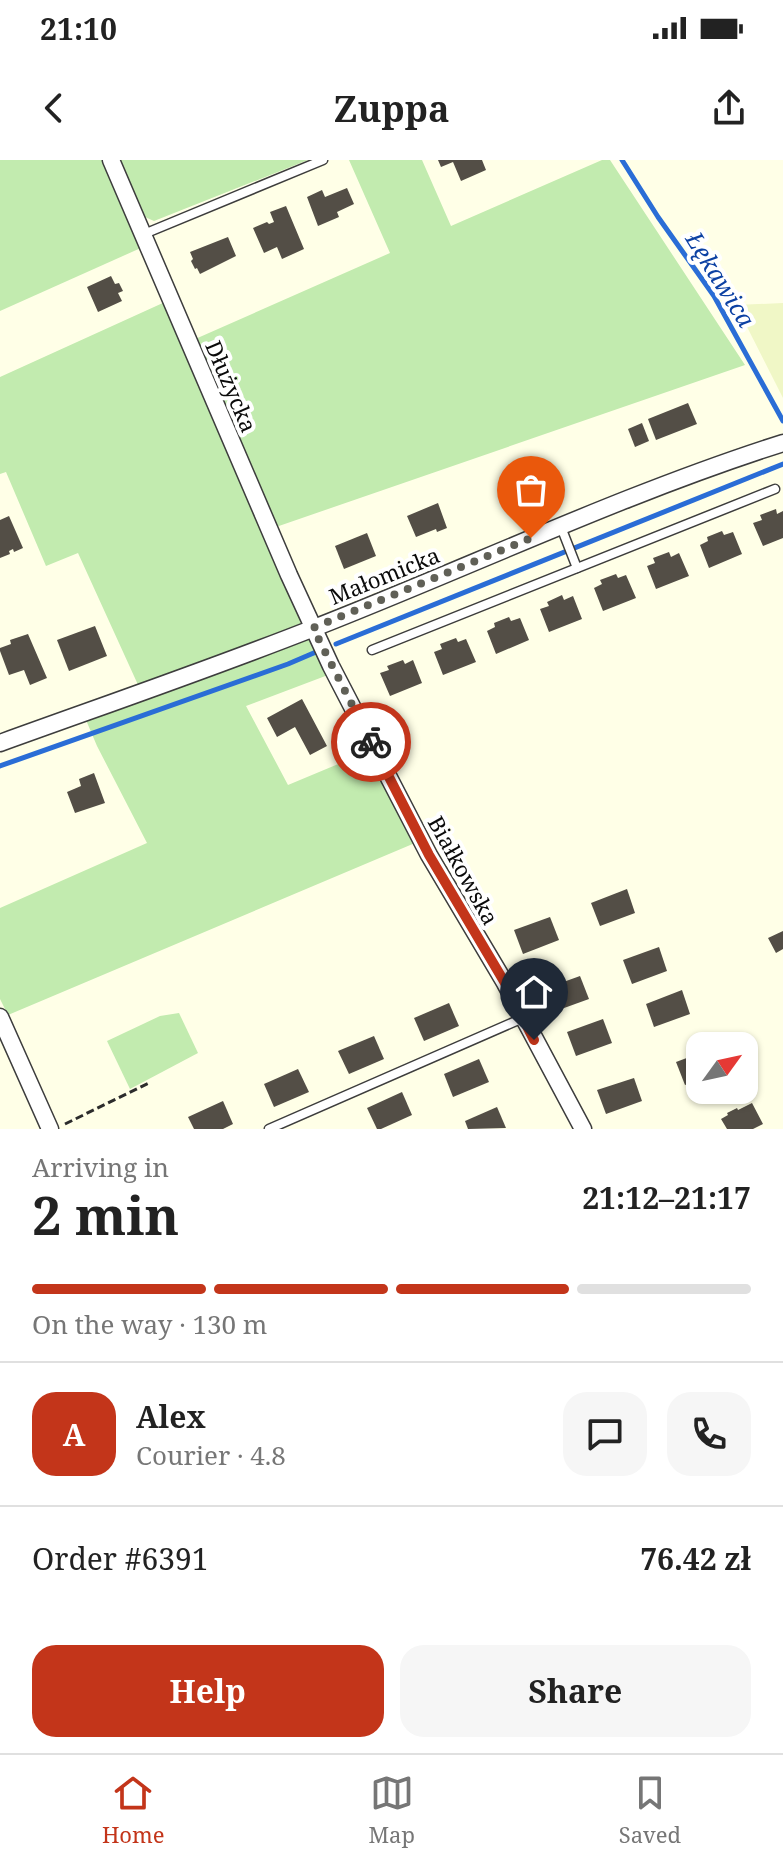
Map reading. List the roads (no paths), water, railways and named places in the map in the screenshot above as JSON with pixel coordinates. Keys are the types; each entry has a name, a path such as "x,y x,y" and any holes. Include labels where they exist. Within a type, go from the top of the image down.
{"street":[{"name":"Dłużycka","path":"111,160 313,628"},
{"name":"Małomicka","path":"0,743 313,628 563,532 731,460 783,443"},
{"name":"Białkowska","path":"313,628 429,855 505,983 583,1129"},
{"path":"0,1017 52,1129"}],"lane":[{"path":"143,235 323,160"},
{"path":"372,650 576,565 775,489"},
{"path":"563,532 576,565"},
{"path":"269,1129 523,1018"}],"waterway":[{"name":"Łękawica","path":"622,160 714,296 783,421"},
{"path":"336,644 783,464"},
{"path":"0,766 316,652"}]}
